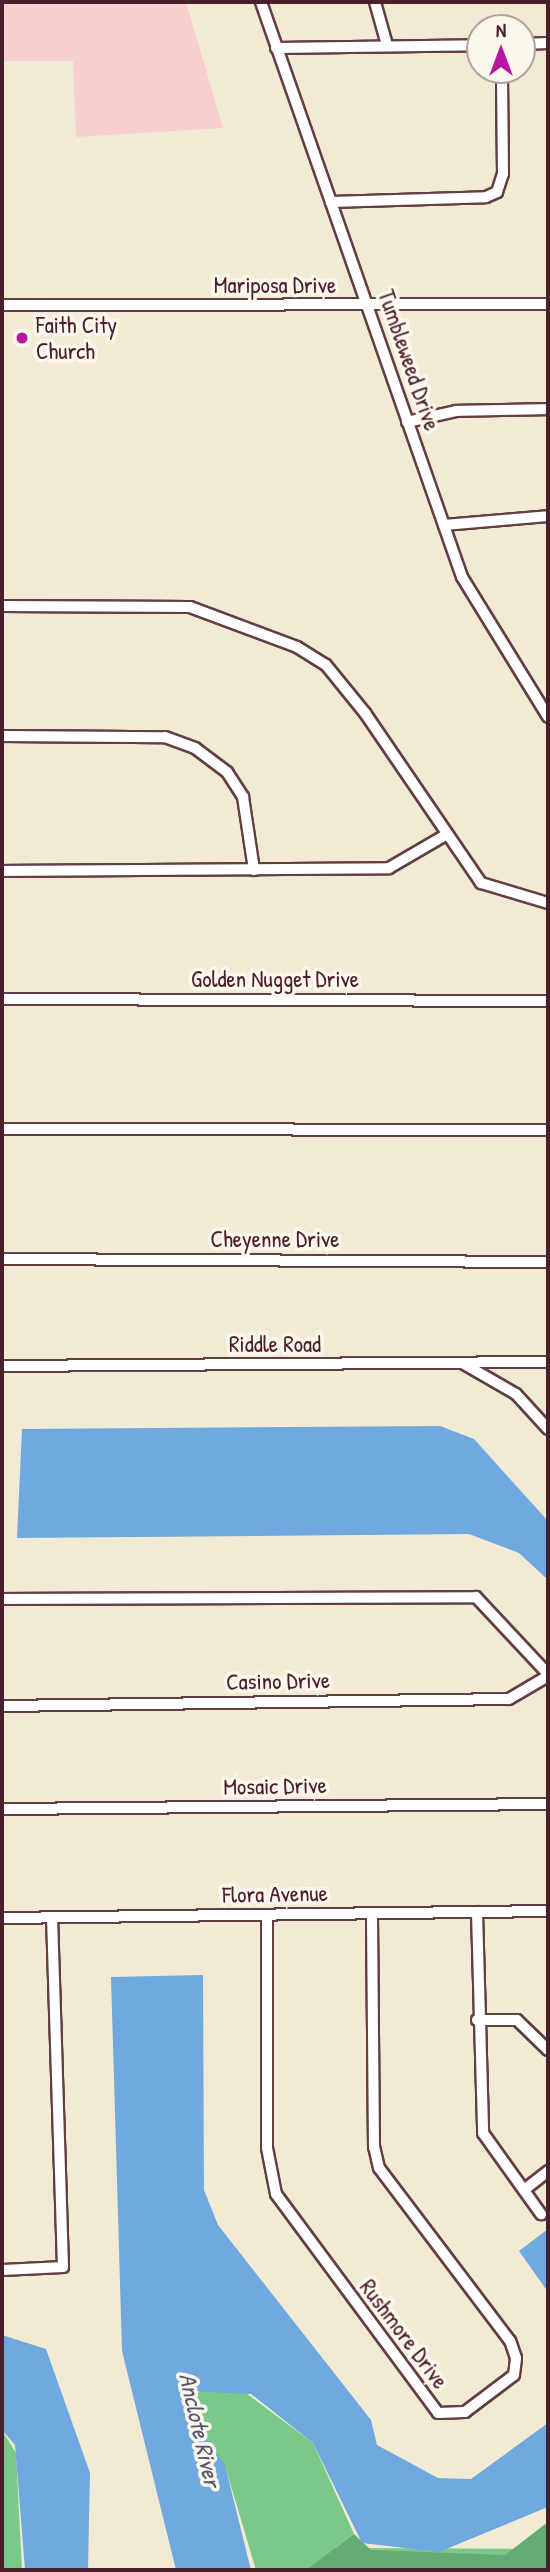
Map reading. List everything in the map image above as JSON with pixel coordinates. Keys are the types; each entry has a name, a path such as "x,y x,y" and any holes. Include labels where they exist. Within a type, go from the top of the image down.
{"street":[{"name":"Tumbleweed Drive","path":"261,2 444,525 486,624 548,717"},
{"path":"375,2 387,46"},
{"path":"276,48 466,45"},
{"path":"331,202 486,197 497,192 503,174 502,84"},
{"name":"Mariposa Drive","path":"2,305 369,306 548,303"},
{"path":"407,422 456,411 548,409"},
{"path":"444,525 548,516"},
{"path":"2,606 190,607 297,647 326,665 365,713 444,836 481,883 548,903"},
{"path":"2,736 165,737 195,748 227,772 243,797 254,870"},
{"path":"2,871 389,868 444,836"},
{"name":"Golden Nugget Drive","path":"2,999 548,1001"},
{"path":"2,1129 548,1130"},
{"name":"Cheyenne Drive","path":"2,1259 548,1262"},
{"name":"Riddle Road","path":"2,1366 548,1362"},
{"path":"461,1363 516,1394 548,1429"},
{"path":"2,1599 381,1595 476,1597 548,1675"},
{"name":"Casino Drive","path":"2,1706 509,1699 548,1675"},
{"name":"Mosaic Drive","path":"2,1809 548,1804"},
{"name":"Flora Avenue","path":"2,1918 548,1911"},
{"path":"477,1912 477,2020 483,2133 541,2214"},
{"name":"Rushmore Drive","path":"267,1916 267,2148 276,2194 438,2413 465,2412 514,2375 516,2358 510,2341 379,2168 374,2147 372,1913"},
{"path":"2,2270 63,2267 52,1917"},
{"path":"477,2020 517,2020 548,2050"},
{"path":"524,2190 548,2171"}],"shaded area":[{"path":"2,2 186,2 223,128 76,137 73,61 2,61"}],"green space":[{"path":"207,2389 246,2393 313,2443 354,2534 335,2548 548,2549 548,2570 256,2570 225,2466 195,2425 186,2397"},
{"path":"2,2430 16,2453 22,2570 2,2570"},
{"path":"548,2522 548,2570 306,2570 354,2534 371,2550 505,2555"}],"water":[{"path":"440,1426 474,1439 548,1521 548,1580 519,1553 469,1534 17,1538 22,1429"},
{"name":"Anclote River","path":"203,1975 204,2190 218,2225 371,2420 377,2445 438,2478 471,2479 548,2423 548,2507 439,2552 362,2543 313,2443 251,2394 187,2391 187,2411 225,2465 251,2570 176,2570 122,2351 111,1977"},
{"path":"548,2229 548,2292 519,2251"},
{"path":"2,2335 46,2349 90,2473 88,2570 25,2570 15,2445 2,2430"}],"place":[{"name":"Faith City Church","path":"22,338"}]}
